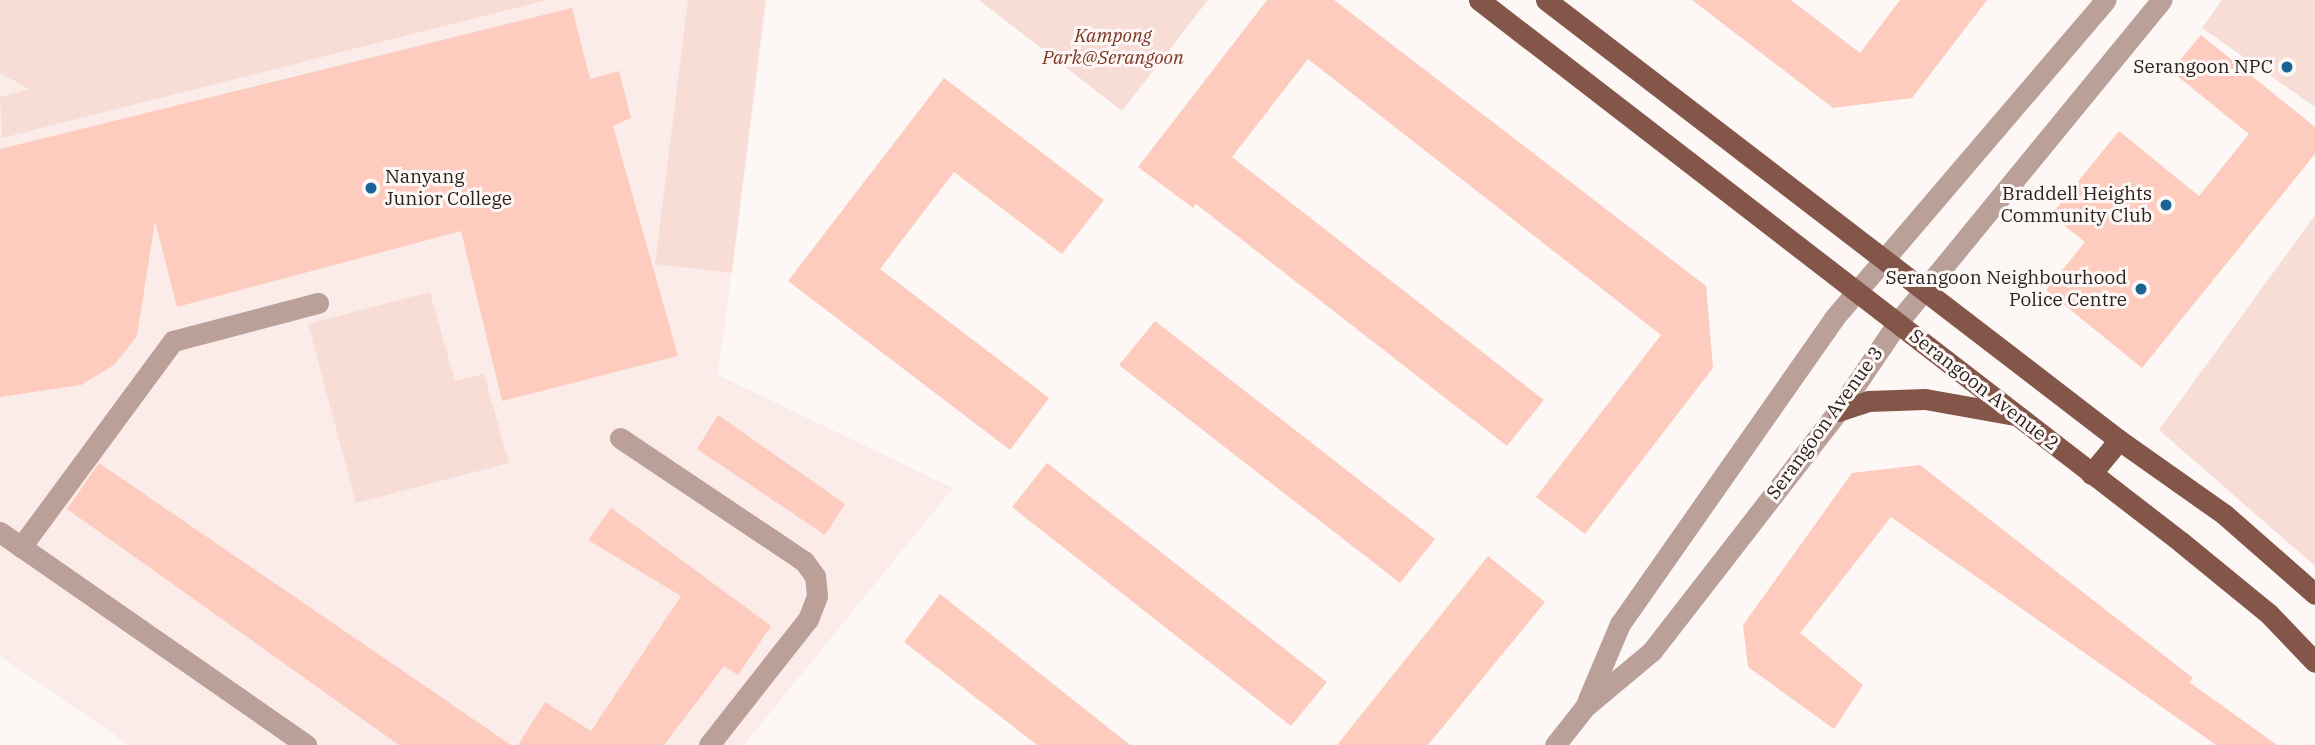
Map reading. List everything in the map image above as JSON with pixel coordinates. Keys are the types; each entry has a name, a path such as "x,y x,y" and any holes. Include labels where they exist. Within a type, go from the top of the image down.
{"main road":[{"name":"Serangoon Avenue 2","path":"1479,0 2020,416 2269,614 2315,662"},
{"path":"1546,0 2119,440 2224,514 2315,594"},
{"path":"1838,411 1868,401 1925,399 2020,416"},
{"path":"2091,474 2119,440"}],"street":[{"name":"Serangoon Avenue 3","path":"1585,707 1620,624 1856,290 2106,0"},
{"name":"Serangoon Avenue 3","path":"1555,745 1585,707 1652,651 1838,411 1898,322 2162,0"},
{"path":"21,547 173,341 318,303"},
{"path":"620,438 804,561 814,576 817,596 808,619 709,745"},
{"path":"0,532 306,745"}],"shaded area":[{"name":"Nanyang Junior College","path":"0,0 767,0 718,375 953,488 744,745 129,745 0,656"}],"green space":[{"path":"0,0 547,0 2,138 0,97 29,89 0,73"},
{"path":"688,0 765,0 732,273 655,264"},
{"name":"Kampong Park@Serangoon","path":"979,0 1208,0 1122,111"},
{"name":"Serangoon NPC","path":"2222,0 2315,0 2315,107 2202,28"},
{"path":"2315,215 2315,566 2159,430"},
{"path":"430,292 455,381 484,374 509,463 356,503 308,324"}],"building":[{"path":"1267,0 1334,0 1706,286 1713,368 1585,534 1536,497 1661,335 1308,59 1232,157 1544,400 1507,446 1196,204 1193,208 1138,167"},
{"path":"1692,0 1791,0 1860,53 1900,0 1987,0 1912,98 1833,108"},
{"path":"572,8 590,79 619,71 631,118 613,126 678,356 502,401 461,231 177,307 155,221 137,336 114,365 81,385 0,397 0,149"},
{"name":"Braddell Heights Community Club","path":"2201,35 2315,127 2315,154 2142,368 2046,290 2085,242 2051,215 2119,131 2199,196 2249,134 2171,71"},
{"path":"944,78 1104,200 1062,254 954,172 880,269 1049,398 1010,450 788,281"},
{"path":"1155,321 1435,539 1400,583 1119,365"},
{"path":"718,415 845,504 825,535 697,449"},
{"path":"99,463 511,745 399,745 67,509"},
{"path":"1047,463 1327,682 1291,726 1012,507"},
{"path":"1920,465 2193,678 2189,682 2277,745 2216,745 1891,517 1800,633 1863,685 1834,729 1748,667 1743,625 1852,473"},
{"path":"611,508 771,626 738,675 724,666 664,745 518,745 545,702 591,731 681,596 588,540"},
{"path":"1488,556 1545,602 1428,745 1337,745"},
{"path":"940,594 1130,745 1037,745 904,642"}],"place":[{"name":"Serangoon NPC","path":"2287,67"},
{"name":"Nanyang Junior College","path":"371,188"},
{"name":"Braddell Heights Community Club","path":"2166,205"},
{"name":"Serangoon Neighbourhood Police Centre","path":"2141,289"}]}
